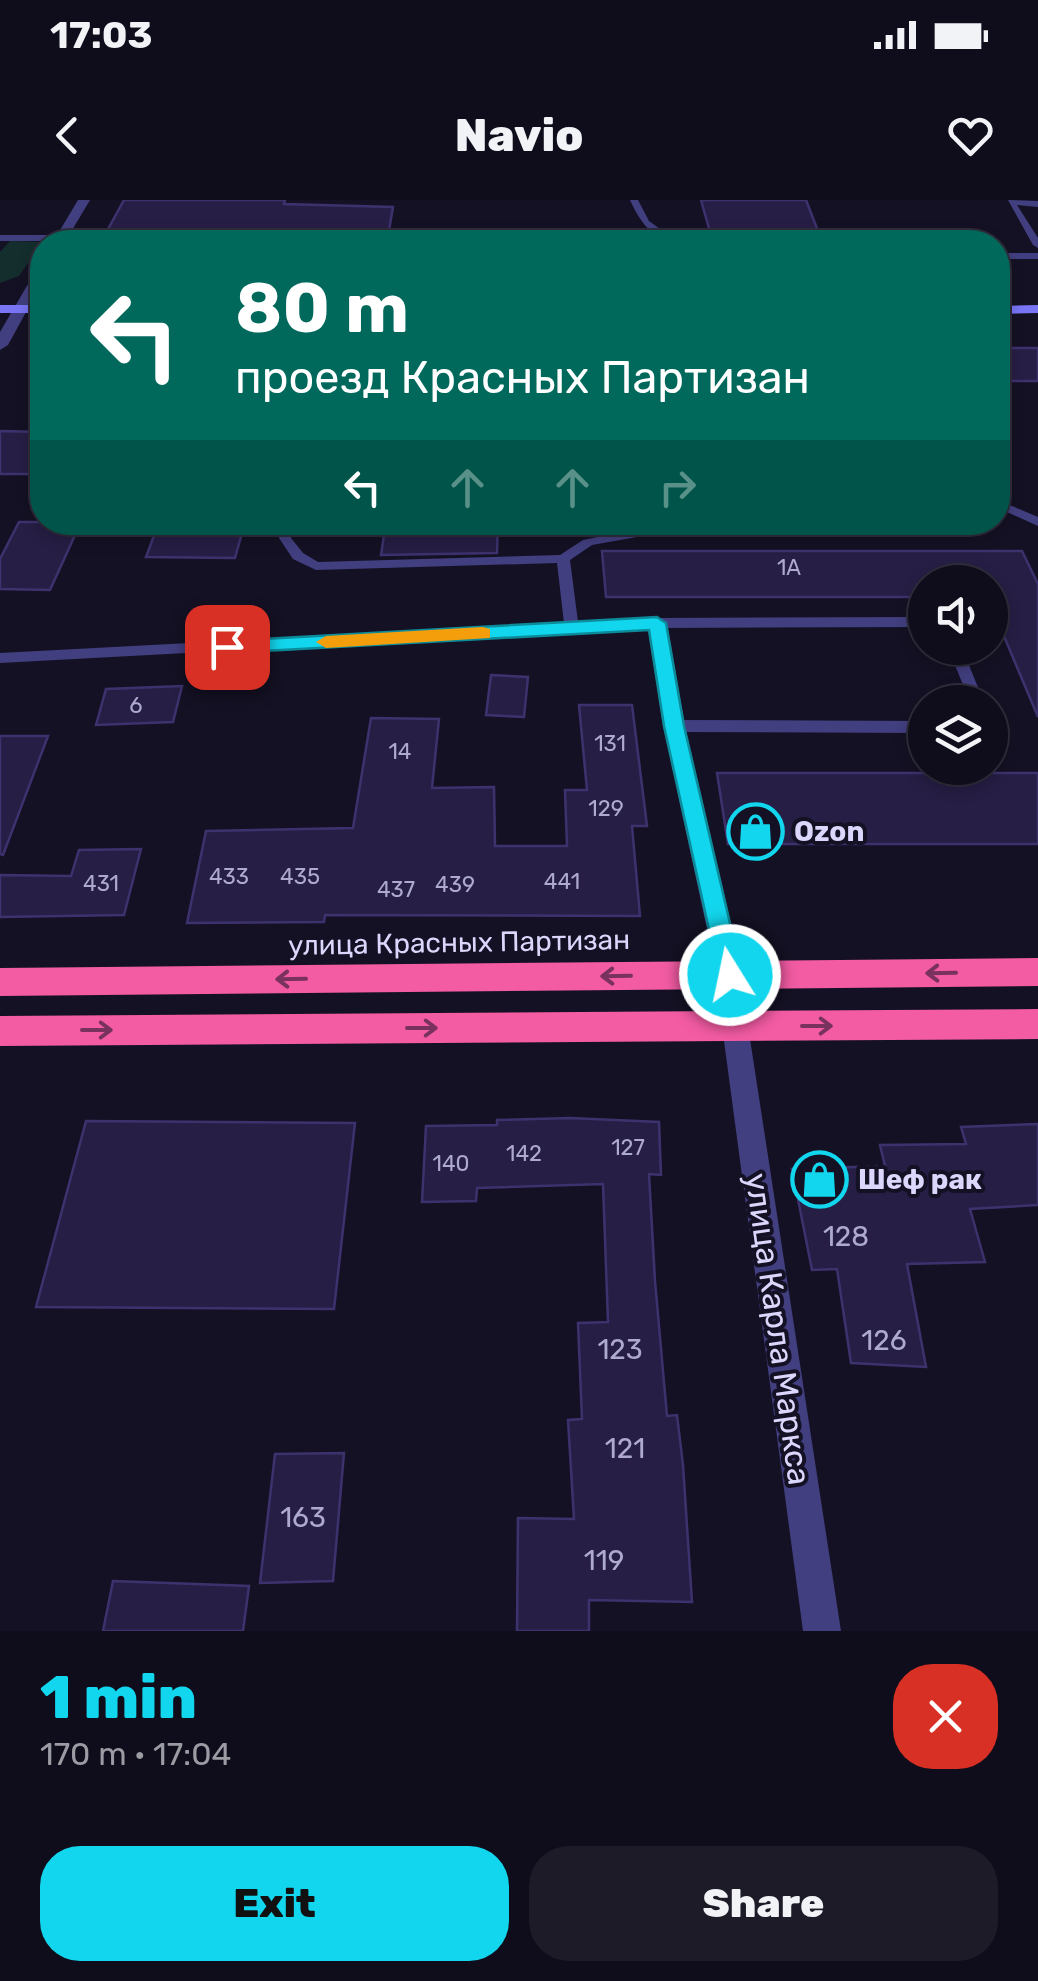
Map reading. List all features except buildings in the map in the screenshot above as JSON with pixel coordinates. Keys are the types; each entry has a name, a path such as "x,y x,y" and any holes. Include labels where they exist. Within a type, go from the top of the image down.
{"highway":[{"name":"улица Красных Партизан","path":"0,982 1038,972"},
{"path":"0,1030 1038,1024"}],"street":[{"path":"66,230 84,200"},
{"path":"1,341 30,294"},
{"path":"0,309 30,309"},
{"path":"1010,310 1038,309"},
{"path":"657,623 674,726 730,975"},
{"name":"улица Карла Маркса","path":"735,1026 822,1631"}],"lane":[{"path":"634,200 645,223 656,230"},
{"path":"998,200 1038,204"},
{"path":"1011,202 1038,246"},
{"path":"0,238 30,239"},
{"path":"1010,256 1038,256"},
{"path":"1010,510 1038,522"},
{"path":"1010,514 1014,512"},
{"path":"285,535 298,556 316,566 563,559 576,546 628,535"},
{"path":"563,559 572,628"},
{"path":"0,658 657,623 908,622"},
{"path":"674,726 908,728"}],"green space":[{"path":"10,241 30,242 30,260 19,276 0,283 0,252"}],"slow traffic":[{"path":"326,642 483,633"}],"place":[{"name":"Ozon","path":"755,831"},
{"name":"Шеф рак","path":"819,1179"}],"route":[{"path":"227,647 657,623 674,726 730,975"}]}
